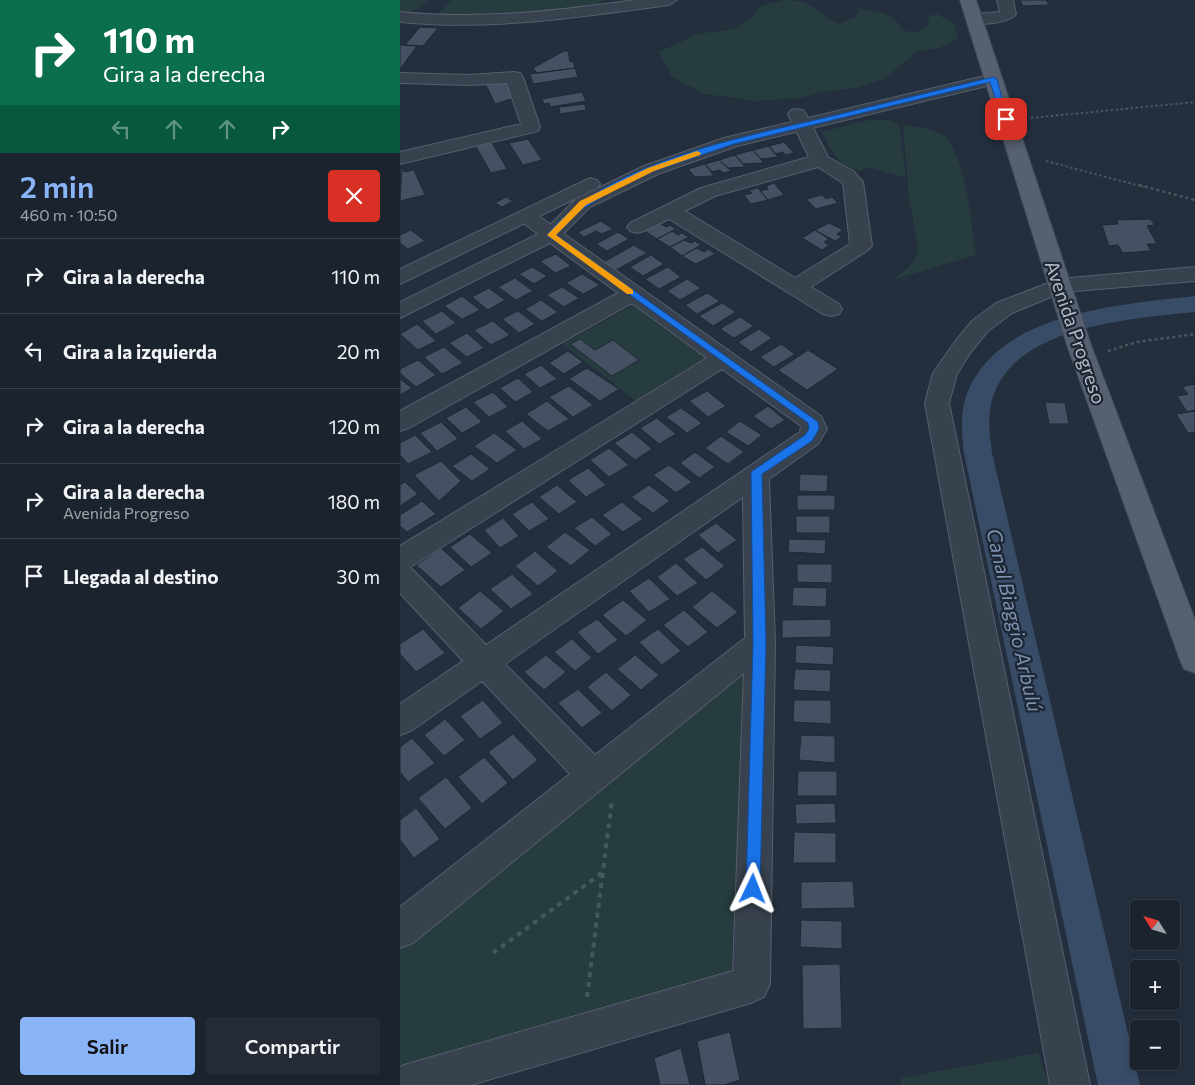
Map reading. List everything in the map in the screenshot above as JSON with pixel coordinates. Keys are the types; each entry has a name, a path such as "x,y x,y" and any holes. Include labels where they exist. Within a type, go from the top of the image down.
{"main road":[{"name":"Avenida Progreso","path":"968,5 1062,293 1195,660"}],"street":[{"path":"400,17 418,19 512,20 619,3 668,0"},
{"path":"968,5 1000,17 1008,14 1005,0"},
{"path":"418,19 432,6"},
{"path":"400,277 526,216 600,186 800,119 991,73"},
{"path":"400,158 531,127 514,77 408,86"},
{"path":"796,287 861,246 852,182 846,175 820,160 800,119"},
{"path":"637,227 708,192 820,160"},
{"path":"400,311 551,235 600,186"},
{"path":"670,211 831,309"},
{"path":"400,721 756,472 809,438 814,429 812,422 526,216"},
{"path":"1070,1085 937,403 945,373 980,326 1004,308 1062,293 1195,274"},
{"path":"400,422 632,294"},
{"path":"400,560 723,358"},
{"path":"404,1085 751,984 760,643 756,472"},
{"path":"400,575 483,664 605,766"},
{"path":"400,930 760,643"}],"path":[{"path":"1006,119 1195,102"},
{"path":"1018,157 1053,162 1195,200"},
{"path":"1083,353 1112,349 1137,342 1195,334"},
{"path":"582,1034 603,872 605,766"},
{"path":"493,953 603,872"}],"green space":[{"path":"400,0 428,0 416,10 400,12"},
{"path":"451,0 604,1 593,6 552,13 444,17 439,13"},
{"path":"784,0 808,4 830,20 839,24 856,17 859,9 873,10 890,17 904,31 917,32 928,27 929,16 937,14 954,24 958,38 939,48 918,51 884,79 855,88 823,92 800,98 756,101 705,94 672,77 659,52 698,34 733,29 753,17 761,6"},
{"path":"870,120 889,120 899,124 906,178 868,167 860,171 845,165 836,157 822,132"},
{"path":"903,125 937,132 949,142 962,171 976,255 892,280 912,262 918,247 909,197"},
{"path":"634,305 709,358 637,402 563,344"},
{"path":"746,673 731,973 400,1068 400,950"},
{"path":"1038,1053 1049,1085 901,1085 901,1078"}],"building":[{"path":"1020,0 1046,0 1049,5 1023,6"},
{"path":"420,27 438,28 423,46 405,45"},
{"path":"400,45 417,46 400,69"},
{"path":"564,51 568,51 570,62 573,61 575,68 537,73 533,68"},
{"path":"575,68 578,77 533,84 530,74"},
{"path":"508,82 514,98 495,104 485,83"},
{"path":"582,92 586,101 550,107 549,103 544,104 542,99"},
{"path":"585,104 586,110 560,114 559,107"},
{"path":"528,139 542,160 523,165 509,143"},
{"path":"491,141 507,169 491,173 475,145"},
{"path":"784,142 794,153 785,155 783,152 775,154 769,146"},
{"path":"769,146 778,157 761,159 753,150"},
{"path":"753,150 764,163 743,164 735,155"},
{"path":"735,155 745,167 728,168 719,160"},
{"path":"719,160 731,171 723,173 720,170 712,172 705,164"},
{"path":"705,164 714,176 695,177 688,169"},
{"path":"402,166 404,172 414,170 425,195 400,201"},
{"path":"774,183 784,195 768,200 760,191 768,189 766,186"},
{"path":"758,188 768,200 751,204 744,195 752,193 749,190"},
{"path":"822,195 826,199 832,197 838,203 816,209 806,199"},
{"path":"506,197 513,201 502,207 495,203"},
{"path":"1150,219 1155,225 1147,226 1157,244 1147,244 1151,251 1123,253 1118,245 1109,246 1102,225 1118,224 1117,220"},
{"path":"601,221 613,229 602,234 596,231 584,237 578,232"},
{"path":"659,223 666,227 670,225 676,229 657,239 645,231"},
{"path":"829,223 843,230 837,234 842,237 835,241 815,230"},
{"path":"411,230 425,241 408,249 400,243 400,235"},
{"path":"815,230 829,239 824,242 829,245 822,250 802,238"},
{"path":"672,231 678,235 682,233 689,237 670,247 657,239"},
{"path":"618,232 629,239 607,251 596,244"},
{"path":"684,240 691,243 695,241 701,245 682,256 670,247"},
{"path":"634,245 647,253 616,270 604,262"},
{"path":"697,248 704,252 708,249 715,254 696,264 682,256"},
{"path":"556,254 571,266 555,273 540,261"},
{"path":"651,255 664,264 643,276 630,267"},
{"path":"532,267 547,276 534,284 519,274"},
{"path":"668,267 681,277 659,289 645,279"},
{"path":"582,274 600,285 583,294 566,283"},
{"path":"515,278 533,291 516,300 498,287"},
{"path":"687,279 701,288 680,300 667,291"},
{"path":"562,287 579,298 564,307 547,295"},
{"path":"489,288 505,300 488,310 472,297"},
{"path":"707,293 720,301 697,314 685,305"},
{"path":"462,296 480,310 462,319 444,306"},
{"path":"541,300 558,312 542,321 525,309"},
{"path":"722,303 736,312 713,326 699,316"},
{"path":"442,311 456,323 436,334 422,321"},
{"path":"518,311 535,324 519,333 502,319"},
{"path":"740,317 754,326 734,338 720,329"},
{"path":"493,321 510,335 491,345 474,330"},
{"path":"417,324 436,341 418,350 400,334"},
{"path":"759,329 772,338 751,352 738,342"},
{"path":"467,333 484,348 467,357 449,343"},
{"path":"580,339 595,350 613,340 639,360 612,376 570,344"},
{"path":"781,344 795,354 774,367 760,357"},
{"path":"444,347 463,363 442,374 424,357"},
{"path":"808,350 838,369 807,390 778,370"},
{"path":"568,351 583,362 564,374 549,363"},
{"path":"418,360 436,375 416,387 400,373 400,369"},
{"path":"541,365 557,379 540,388 524,374"},
{"path":"587,368 619,389 600,401 569,379"},
{"path":"518,378 533,392 515,402 500,388"},
{"path":"400,379 412,388 400,395"},
{"path":"1195,384 1195,410 1187,412 1177,396 1188,394 1182,387"},
{"path":"569,386 593,405 573,417 549,397"},
{"path":"707,391 726,406 708,417 689,401"},
{"path":"493,392 508,407 489,417 473,402"},
{"path":"547,401 569,419 548,431 526,414"},
{"path":"1045,402 1065,403 1069,424 1049,424"},
{"path":"768,406 785,420 771,429 753,416"},
{"path":"466,407 482,422 462,433 446,418"},
{"path":"681,408 702,423 687,433 666,417"},
{"path":"1195,411 1195,432 1188,433 1176,414"},
{"path":"657,418 676,434 659,444 640,428"},
{"path":"522,421 542,439 524,449 505,431"},
{"path":"740,421 762,435 748,446 726,432"},
{"path":"441,422 458,439 437,451 420,433"},
{"path":"632,432 652,449 635,460 614,443"},
{"path":"494,433 517,450 497,463 474,446"},
{"path":"415,435 432,452 408,464 400,455 400,443"},
{"path":"721,436 744,452 728,464 705,448"},
{"path":"609,448 629,465 609,477 590,460"},
{"path":"695,452 715,467 699,478 680,463"},
{"path":"471,454 490,469 472,481 452,466"},
{"path":"441,461 461,481 439,501 414,475"},
{"path":"669,465 692,482 676,493 653,475"},
{"path":"588,468 606,485 586,497 568,480"},
{"path":"800,474 828,475 827,492 799,491"},
{"path":"405,482 418,494 400,506 400,485"},
{"path":"557,485 577,502 559,514 539,497"},
{"path":"649,485 670,501 653,513 631,497"},
{"path":"797,495 835,495 835,510 797,510"},
{"path":"422,501 436,514 407,532 400,526 400,515"},
{"path":"532,502 549,519 529,531 512,514"},
{"path":"622,502 643,519 623,532 602,515"},
{"path":"796,516 830,516 830,533 796,533"},
{"path":"592,517 612,534 595,546 574,528"},
{"path":"503,518 519,536 500,548 484,530"},
{"path":"716,523 737,540 718,553 698,535"},
{"path":"565,532 590,550 571,566 546,547"},
{"path":"470,534 492,553 471,567 450,547"},
{"path":"789,539 826,540 825,554 788,552"},
{"path":"702,547 725,566 706,580 683,559"},
{"path":"441,548 465,570 441,587 416,565"},
{"path":"535,551 558,571 538,586 515,566"},
{"path":"676,563 698,583 677,596 657,577"},
{"path":"797,564 832,564 832,583 797,582"},
{"path":"512,574 533,594 511,609 490,589"},
{"path":"649,578 670,599 649,612 629,591"},
{"path":"793,587 827,588 826,607 792,606"},
{"path":"480,591 504,611 481,629 458,608"},
{"path":"712,591 738,612 717,628 692,607"},
{"path":"623,600 647,620 626,636 602,615"},
{"path":"684,610 708,632 688,647 663,625"},
{"path":"597,619 618,640 598,654 577,632"},
{"path":"831,619 831,637 782,638 782,620"},
{"path":"423,629 445,653 416,672 400,654 400,644"},
{"path":"658,629 681,651 662,665 639,642"},
{"path":"572,639 592,658 575,671 554,652"},
{"path":"796,645 834,647 833,665 795,663"},
{"path":"546,655 566,672 544,690 524,672"},
{"path":"635,655 659,675 641,690 617,669"},
{"path":"795,669 831,670 830,692 793,690"},
{"path":"606,672 631,695 612,711 587,687"},
{"path":"578,689 602,713 582,728 558,703"},
{"path":"483,700 503,723 480,739 460,716"},
{"path":"794,700 831,700 831,724 793,722"},
{"path":"445,719 465,740 444,756 424,735"},
{"path":"513,734 538,760 513,780 488,752"},
{"path":"801,735 835,736 835,763 799,760"},
{"path":"412,738 435,763 408,782 400,772 400,747"},
{"path":"484,757 508,783 482,804 458,777"},
{"path":"798,771 837,771 837,796 797,796"},
{"path":"446,777 472,808 445,829 418,798"},
{"path":"835,803 836,823 796,824 795,804"},
{"path":"416,808 440,839 414,858 400,840 400,820"},
{"path":"794,832 836,833 836,863 793,863"},
{"path":"853,881 855,908 801,909 801,882"},
{"path":"801,920 842,921 842,949 800,947"},
{"path":"840,964 842,1028 803,1029 802,965"},
{"path":"730,1032 740,1080 724,1085 705,1085 697,1041"},
{"path":"681,1048 690,1085 660,1085 654,1058"}],"waterway":[{"name":"Canal Biaggio Arbulú","path":"1119,1085 978,453 976,415 978,400 996,368 1017,348 1044,334 1073,323 1105,316 1195,304"}],"slow traffic":[{"path":"630,292 551,235 583,203 651,170 697,153"}],"route":[{"path":"753,889 760,643 756,472 809,438 814,429 812,422 551,235 583,203 607,190 651,170 731,142 993,79 1006,119"}]}
